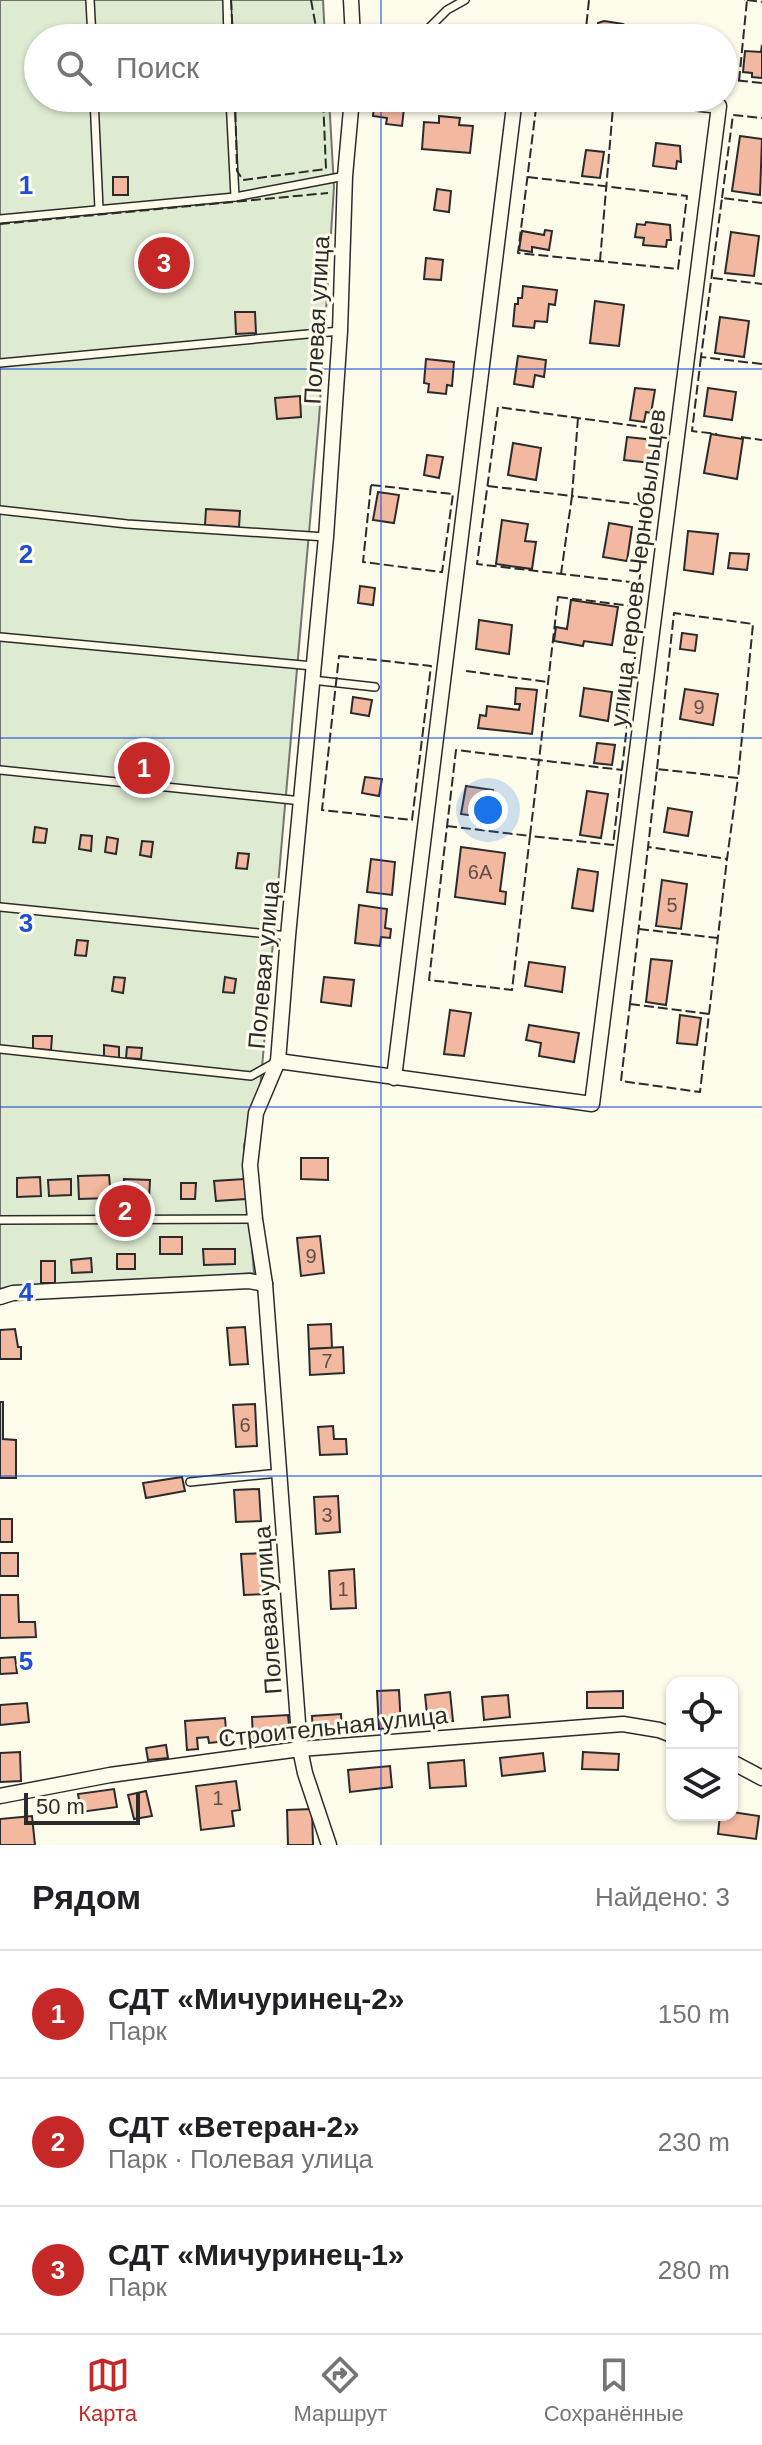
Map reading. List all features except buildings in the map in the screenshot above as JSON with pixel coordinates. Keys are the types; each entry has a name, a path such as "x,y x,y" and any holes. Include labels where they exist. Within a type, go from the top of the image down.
{"street":[{"path":"351,0 352,24"},
{"name":"Полевая улица","path":"329,1845 300,1749 265,1284 250,1165 256,1113 278,1061 326,537 351,112"},
{"path":"278,1061 394,1078 513,112"},
{"name":"улица героев Чернобыльцев","path":"394,1078 592,1104 718,112"},
{"path":"0,1297 13,1293 249,1281 265,1284"},
{"name":"Строительная улица","path":"0,1796 110,1775 300,1749 623,1724 666,1733"},
{"path":"738,1765 762,1778"}],"lane":[{"path":"90,0 91,24"},
{"path":"227,0 228,24"},
{"path":"433,24 447,10 465,0"},
{"path":"95,112 99,209"},
{"path":"231,112 235,197"},
{"path":"0,219 235,197 345,176"},
{"path":"0,363 340,331"},
{"path":"0,510 127,524 326,537"},
{"path":"0,637 313,673 375,687"},
{"path":"0,770 302,801"},
{"path":"0,907 288,936"},
{"path":"0,1049 251,1076 278,1061"},
{"path":"0,1220 255,1219"},
{"path":"190,1482 279,1473"}],"green space":[{"path":"0,0 323,0 324,24 24,24 24,112 330,112 334,187 319,419 260,1090 244,1145 254,1273 0,1294"}],"fence":[{"path":"231,0 232,24"},
{"path":"311,0 315,24"},
{"path":"586,24 589,0"},
{"path":"739,81 747,0 744,0"},
{"path":"747,0 762,2"},
{"path":"738,80 762,83"},
{"path":"235,112 237,171 243,180 326,169 324,112"},
{"path":"536,112 518,253 678,269 687,196 606,186"},
{"path":"606,186 613,112"},
{"path":"722,198 733,115 762,118"},
{"path":"528,177 606,186"},
{"path":"600,261 606,186"},
{"path":"0,224 328,193"},
{"path":"762,203 722,198 701,357 762,364"},
{"path":"713,278 762,284"},
{"path":"701,357 692,431 717,434"},
{"path":"578,418 572,496 650,506 639,583 477,564 498,407 658,429 650,506"},
{"path":"741,437 762,440"},
{"path":"371,485 453,494 442,572 363,562 371,485"},
{"path":"488,486 572,496 561,574"},
{"path":"558,597 641,607 613,845 530,836 512,990 429,980 456,750 539,760 558,597"},
{"path":"657,769 674,613 753,624 738,778"},
{"path":"339,656 431,666 412,820 322,810 339,656"},
{"path":"466,671 548,682"},
{"path":"447,826 530,836 539,760 622,770"},
{"path":"630,1004 657,769 738,778 727,859 649,847"},
{"path":"709,1014 727,859"},
{"path":"639,929 718,938"},
{"path":"630,1004 709,1014 700,1092 621,1081 630,1004"}],"place":[{"name":"СДТ «Мичуринец-1»","path":"164,263"},
{"name":"СДТ «Мичуринец-2»","path":"144,768"},
{"name":"СДТ «Ветеран-2»","path":"125,1211"}]}
